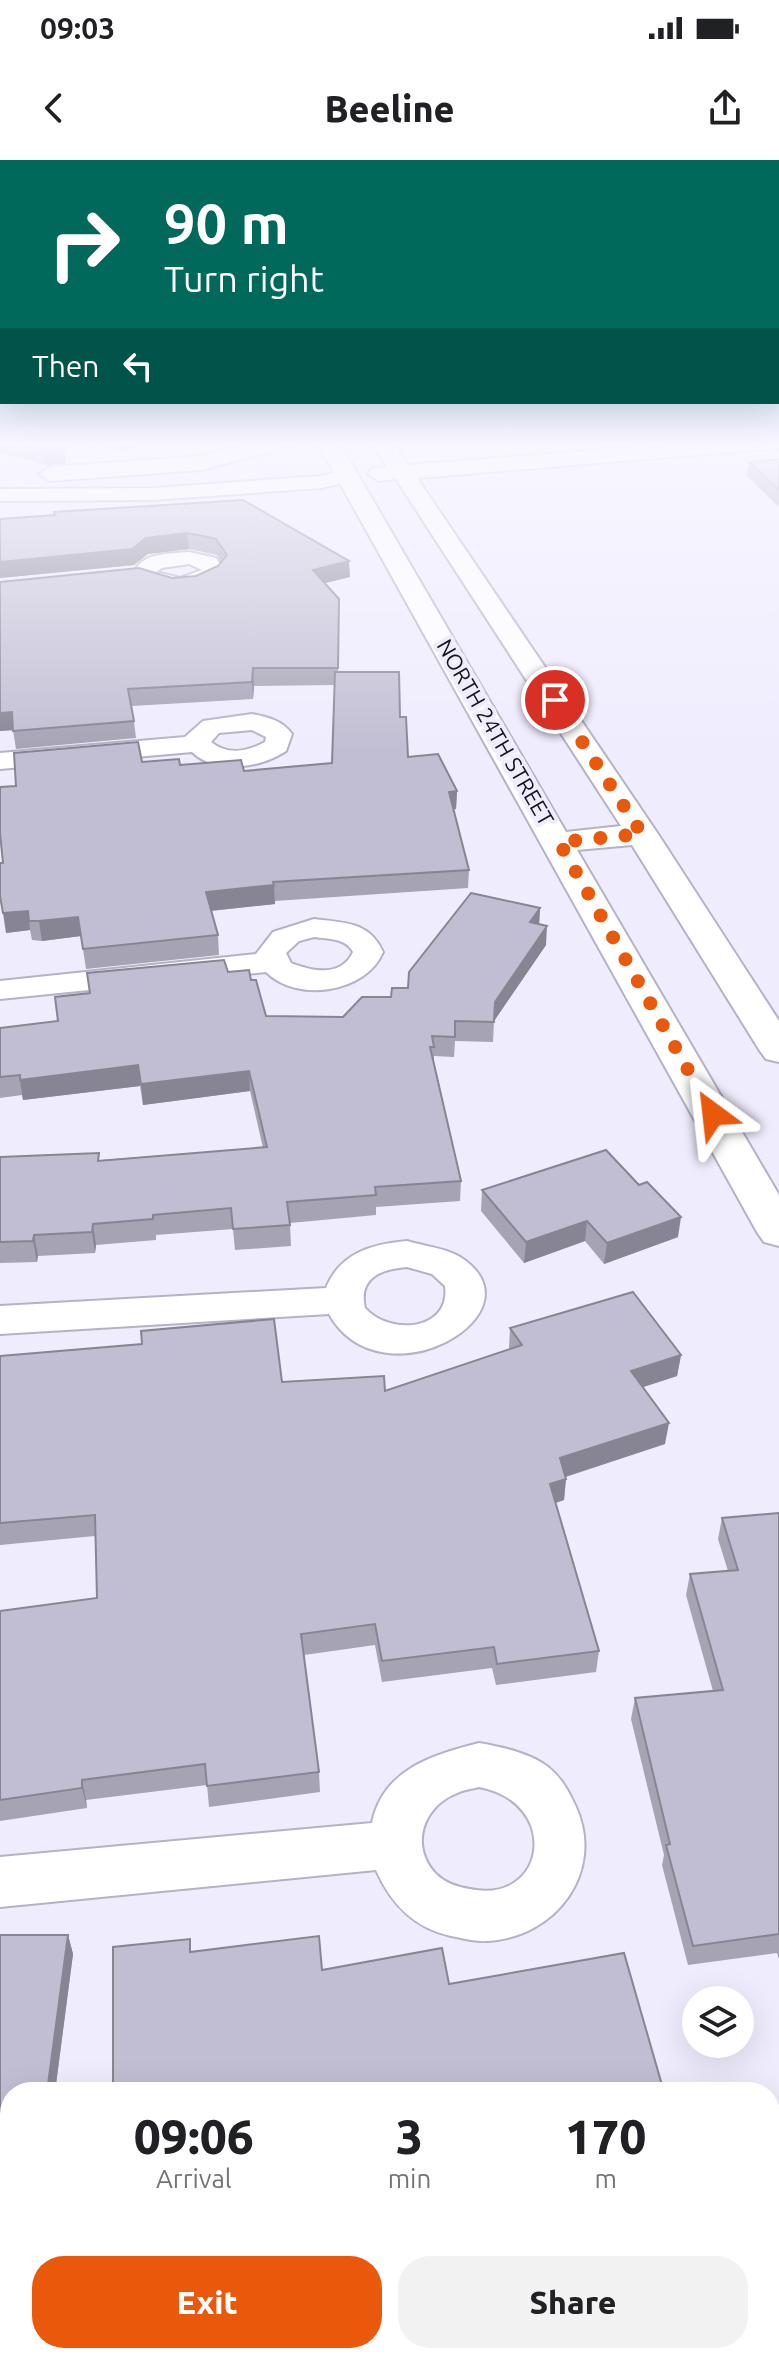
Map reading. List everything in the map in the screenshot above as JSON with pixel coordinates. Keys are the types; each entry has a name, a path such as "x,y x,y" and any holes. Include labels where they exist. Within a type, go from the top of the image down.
{"main road":[{"name":"NORTH 24TH STREET","path":"388,545 779,1232"},
{"path":"451,545 642,834 779,1051"},
{"path":"559,842 642,834"}],"street":[{"path":"0,761 198,744"},
{"path":"0,990 272,962"},
{"path":"0,1320 342,1300"},
{"path":"0,1882 394,1845"}],"building":[{"path":"0,545 137,545 132,549 0,562"},
{"path":"220,545 321,545 349,561 313,570 339,599 338,668 253,668 252,682 128,689 134,721 13,731 12,712 0,713 0,582 139,568 172,578 196,576 218,566 227,555"},
{"path":"335,672 399,672 400,717 406,717 408,757 438,754 457,791 449,792 469,870 273,882 274,885 206,892 218,935 83,949 78,917 29,921 28,911 3,913 0,896 0,863 3,863 0,787 16,786 14,753 138,742 142,762 179,759 180,765 241,760 244,771 332,763"},
{"path":"471,893 540,908 530,922 547,926 495,1002 494,1022 455,1021 455,1037 432,1036 434,1047 430,1047 461,1181 375,1187 376,1195 287,1202 290,1225 233,1229 231,1208 153,1215 153,1219 93,1224 92,1232 34,1235 33,1241 0,1242 0,1157 99,1153 98,1161 267,1147 249,1071 141,1084 138,1065 20,1080 20,1075 0,1077 0,1028 58,1021 55,997 90,993 87,973 224,960 228,972 249,970 251,980 256,980 266,1016 343,1017 362,997 391,997 392,988 408,988 409,972"},
{"path":"606,1150 639,1185 647,1182 681,1217 607,1243 587,1221 526,1242 482,1190"},
{"path":"633,1292 681,1355 631,1371 669,1423 560,1458 566,1479 550,1484 599,1651 497,1664 494,1647 382,1661 375,1624 301,1634 319,1772 207,1786 205,1764 82,1780 82,1788 0,1800 0,1611 97,1598 95,1515 0,1523 0,1356 142,1344 141,1331 274,1319 282,1382 384,1376 385,1391 522,1345 510,1328"},
{"path":"779,1513 779,1934 693,1946 666,1845 670,1844 635,1698 723,1690 690,1574 738,1570 722,1518"},
{"path":"0,1935 68,1935 48,2082 0,2082"},
{"path":"319,1936 322,1970 442,1948 449,1984 624,1953 661,2082 113,2082 113,1947 190,1939 190,1952"}],"route":[{"path":"555,700 642,834 559,842 713,1114"}]}
